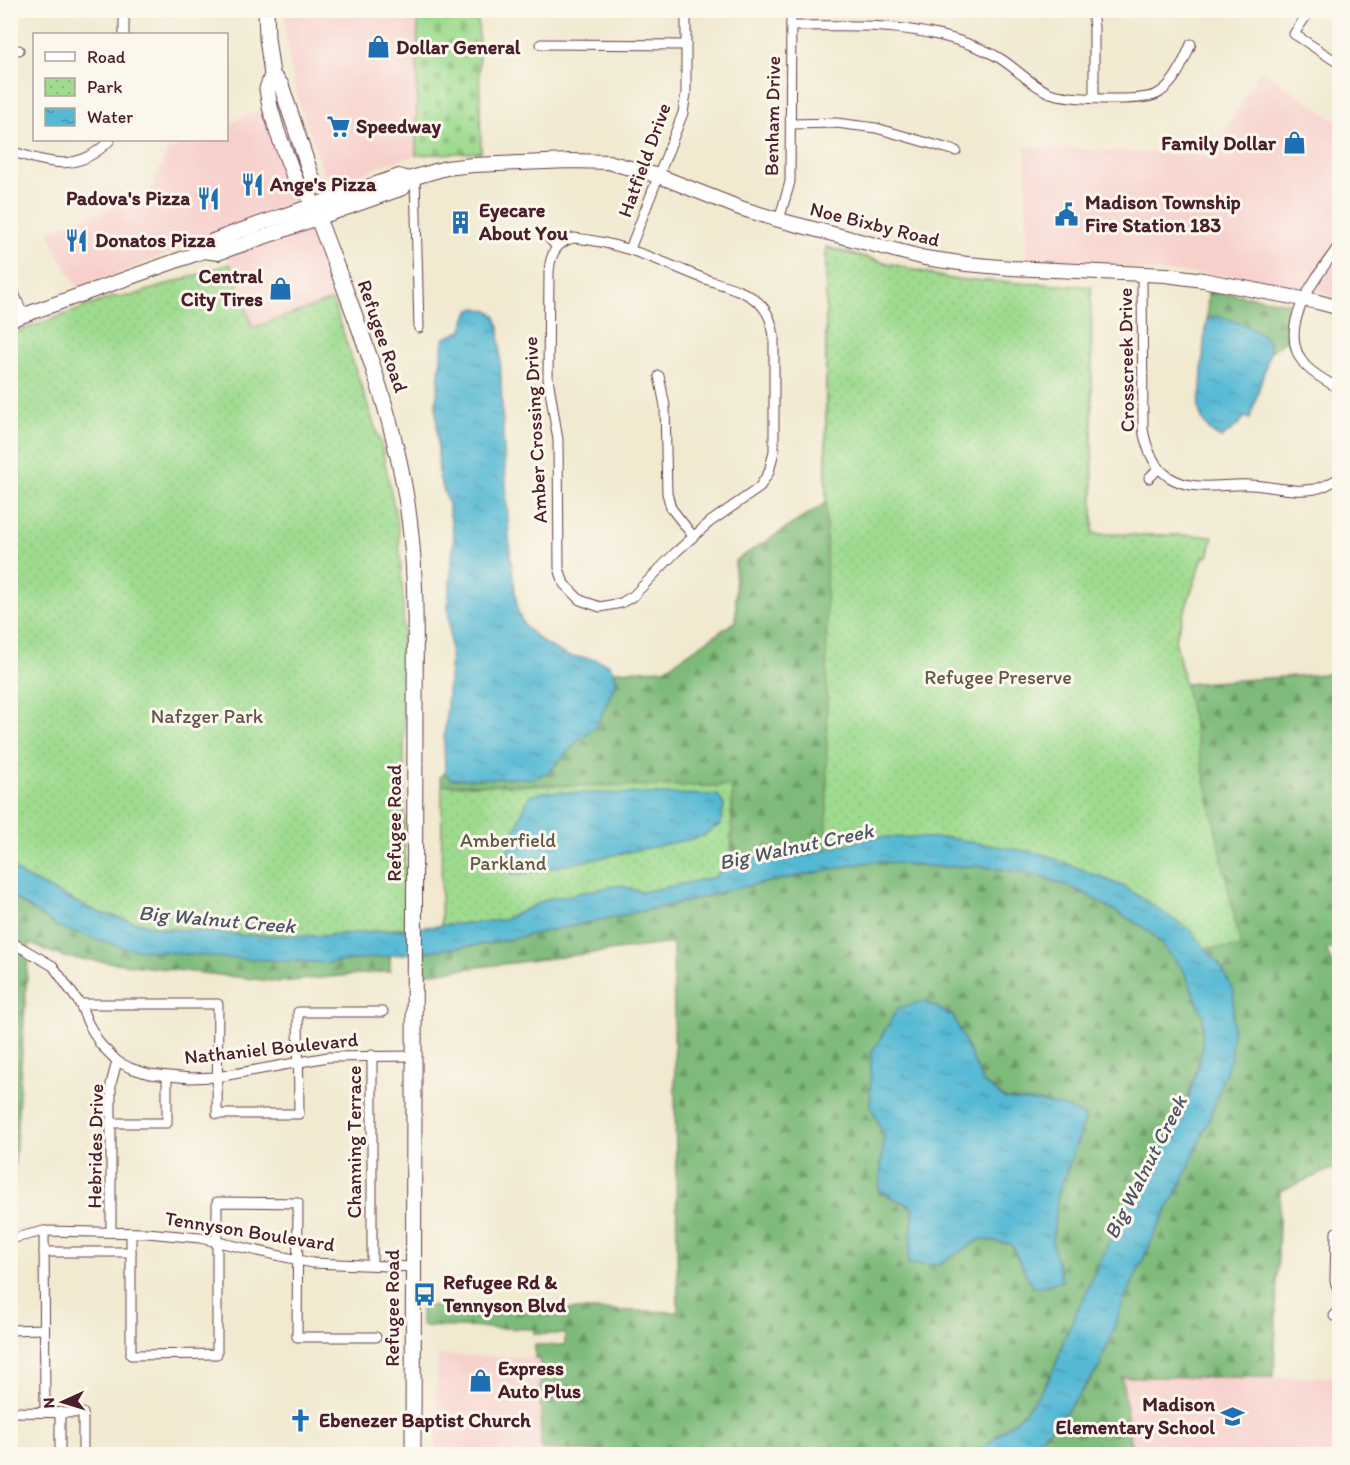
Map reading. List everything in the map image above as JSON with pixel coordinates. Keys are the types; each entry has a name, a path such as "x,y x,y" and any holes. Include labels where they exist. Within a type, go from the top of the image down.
{"main road":[{"name":"Refugee Road","path":"266,10 272,75 281,85 313,182 314,207 381,396 392,432 406,499 415,595 412,1455"}],"street":[{"path":"124,10 124,33"},
{"name":"Hatfield Drive","path":"630,249 683,113 686,93 686,10"},
{"name":"Benham Drive","path":"779,220 790,182 791,10"},
{"path":"1092,10 1094,98"},
{"path":"1310,10 1294,34 1340,64"},
{"path":"791,26 873,26 928,33 985,51 1051,93 1094,98 1145,98 1156,95 1174,79 1191,44"},
{"path":"541,44 686,45"},
{"path":"790,124 857,124 956,151"},
{"path":"10,151 43,161 67,163 91,156 109,141"},
{"name":"Noe Bixby Road","path":"17,317 204,251 214,240 399,176 412,178 458,166 571,161 616,163 659,176 740,208 779,220 947,262 1203,280 1340,308"},
{"path":"412,178 419,328"},
{"path":"544,233 557,247 574,238 597,240 630,249 745,294 759,304 770,318 774,336 774,451 769,472 759,488 693,536 677,518 669,502 666,484 665,406 659,376"},
{"path":"1340,244 1303,300 1295,334 1297,351 1305,365 1340,389"},
{"name":"Amber Crossing Drive","path":"557,247 549,261 548,378 558,440 559,568 566,587 585,603 600,607 608,607 625,601 633,596 693,536"},
{"name":"Crosscreek Drive","path":"1142,275 1143,429 1148,450 1159,468"},
{"path":"10,283 17,317"},
{"path":"1149,478 1159,468 1177,481 1203,487 1249,485 1282,490 1305,490 1326,485 1340,477"},
{"name":"Nathaniel Boulevard","path":"13,943 53,966 80,1004 100,1044 117,1061 139,1071 167,1077 218,1077 298,1060 372,1055 414,1056"},
{"path":"80,1004 218,1004 217,1114 299,1114 298,1012 383,1012"},
{"name":"Channing Terrace","path":"372,1055 372,1265"},
{"name":"Hebrides Drive","path":"111,1232 111,1084 117,1061"},
{"path":"111,1123 167,1123 167,1077"},
{"path":"131,1233 131,1355 217,1354 217,1202 298,1203 297,1336 376,1338"},
{"path":"44,1232 45,1412"},
{"name":"Tennyson Boulevard","path":"10,1239 44,1232 131,1233 200,1238 298,1261 413,1267"},
{"path":"1336,1232 1335,1281 1340,1297"},
{"path":"44,1252 131,1252"},
{"path":"10,1330 44,1329"},
{"path":"10,1412 83,1413 83,1455"},
{"path":"60,1412 60,1455"}],"shaded area":[{"path":"286,11 418,11 416,155 383,165 341,183 324,175 294,87 286,33"},
{"path":"1261,69 1339,123 1339,300 1322,293 1289,289 1235,276 1028,264 1025,147 1211,156"},
{"path":"265,108 332,300 253,328 221,233 79,288 62,262 49,231 153,195 151,190 168,150 177,148 179,144 187,141 228,141 228,124"},
{"path":"437,1355 540,1358 633,1454 436,1454"},
{"name":"Madison Elementary School","path":"1121,1377 1339,1377 1339,1454 1132,1454"}],"green space":[{"path":"418,11 478,11 481,152 416,155"},
{"path":"826,247 950,279 1091,287 1093,534 1213,536 1208,556 1203,557 1175,639 1184,684 1339,673 1339,949 1326,949 1339,979 1339,1166 1280,1191 1274,1377 1122,1377 1132,1454 1022,1454 1058,1422 1098,1370 1121,1308 1155,1233 1184,1178 1222,968 1043,854 827,852 826,850 731,861 732,786 442,785 440,777 445,773 452,779 549,772 581,737 596,727 616,682 614,671 665,669 736,621 735,561 826,503"},
{"name":"Refugee Preserve","path":"826,248 950,279 1091,287 1093,534 1213,536 1208,556 1203,557 1175,639 1241,948 1178,947 1057,863 827,852"},
{"name":"Nafzger Park","path":"230,264 253,328 332,300 382,448 398,527 403,596 405,928 323,936 241,935 160,928 99,913 25,877 11,867 11,334 113,297 131,296"},
{"path":"1208,290 1288,303 1286,340 1270,352 1268,340 1218,316 1207,319"},
{"name":"Amberfield Parkland","path":"442,785 732,786 731,877 441,934"},
{"path":"874,861 938,867 979,866 1034,874 1082,892 1150,931 1184,971 1203,1015 1202,1050 1187,1102 1155,1162 1126,1206 1064,1339 1048,1380 1028,1408 979,1454 633,1454 541,1449 540,1359 535,1358 535,1345 565,1345 565,1334 534,1334 534,1329 421,1326 421,1306 678,1312 673,943 423,974 423,951 487,944 680,903 733,889","holes":["953,1016 983,1082 1006,1099 1039,1102 1086,1118 1058,1194 1052,1242 1062,1281 1033,1288 1011,1244 980,1239 939,1265 914,1207 879,1191 884,1136"]},
{"path":"11,867 25,877 391,929 390,971 280,982 63,957 29,943 14,1171 11,1174"}],"water":[{"path":"476,308 487,310 495,315 499,327 510,553 518,612 525,627 545,644 567,656 594,659 608,664 614,671 616,682 596,727 581,737 549,772 534,778 451,779 445,773 444,740 451,657 448,606 454,539 448,503 439,476 436,404 443,339 461,331 469,311"},
{"path":"1218,316 1247,326 1268,340 1270,352 1250,419 1245,417 1221,438 1207,426 1199,409 1207,319"},
{"path":"542,792 718,795 724,805 721,824 701,837 513,876 505,862 509,845 529,796"},
{"path":"873,837 949,838 1043,854 1125,887 1191,931 1222,968 1234,993 1231,1057 1210,1117 1184,1178 1155,1233 1121,1308 1099,1368 1058,1422 1022,1454 979,1454 1028,1408 1048,1380 1064,1339 1126,1206 1155,1162 1187,1102 1202,1051 1203,1015 1184,971 1150,931 1082,892 1034,874 979,866 938,867 874,861 733,889 680,903 487,944 329,963 226,958 124,948 58,927 11,896 10,867 25,877 99,913 160,928 241,935 323,936 503,920 548,899 620,885 642,892 715,877 731,861 767,856 801,856"},
{"path":"925,1001 953,1016 983,1082 1005,1099 1069,1108 1086,1118 1058,1194 1052,1242 1062,1281 1033,1288 1011,1244 980,1239 939,1265 908,1264 914,1208 879,1191 884,1136 870,1104 871,1054 898,1008"}],"place":[{"name":"Dollar General","path":"378,47"},
{"name":"Speedway","path":"338,126"},
{"name":"Family Dollar","path":"1294,143"},
{"name":"Ange's Pizza","path":"252,184"},
{"name":"Padova's Pizza","path":"208,198"},
{"name":"Madison Township Fire Station 183","path":"1067,214"},
{"name":"Eyecare About You","path":"461,222"},
{"name":"Donatos Pizza","path":"77,240"},
{"name":"Central City Tires","path":"281,288"},
{"name":"Refugee Rd & Tennyson Blvd","path":"425,1294"},
{"name":"Express Auto Plus","path":"480,1380"},
{"name":"Madison Elementary School","path":"1233,1416"},
{"name":"Ebenezer Baptist Church","path":"301,1420"}],"water label":[{"name":"Big Walnut Creek","path":"796,846"},
{"name":"Big Walnut Creek","path":"217,919"},
{"name":"Big Walnut Creek","path":"1145,1167"}]}
